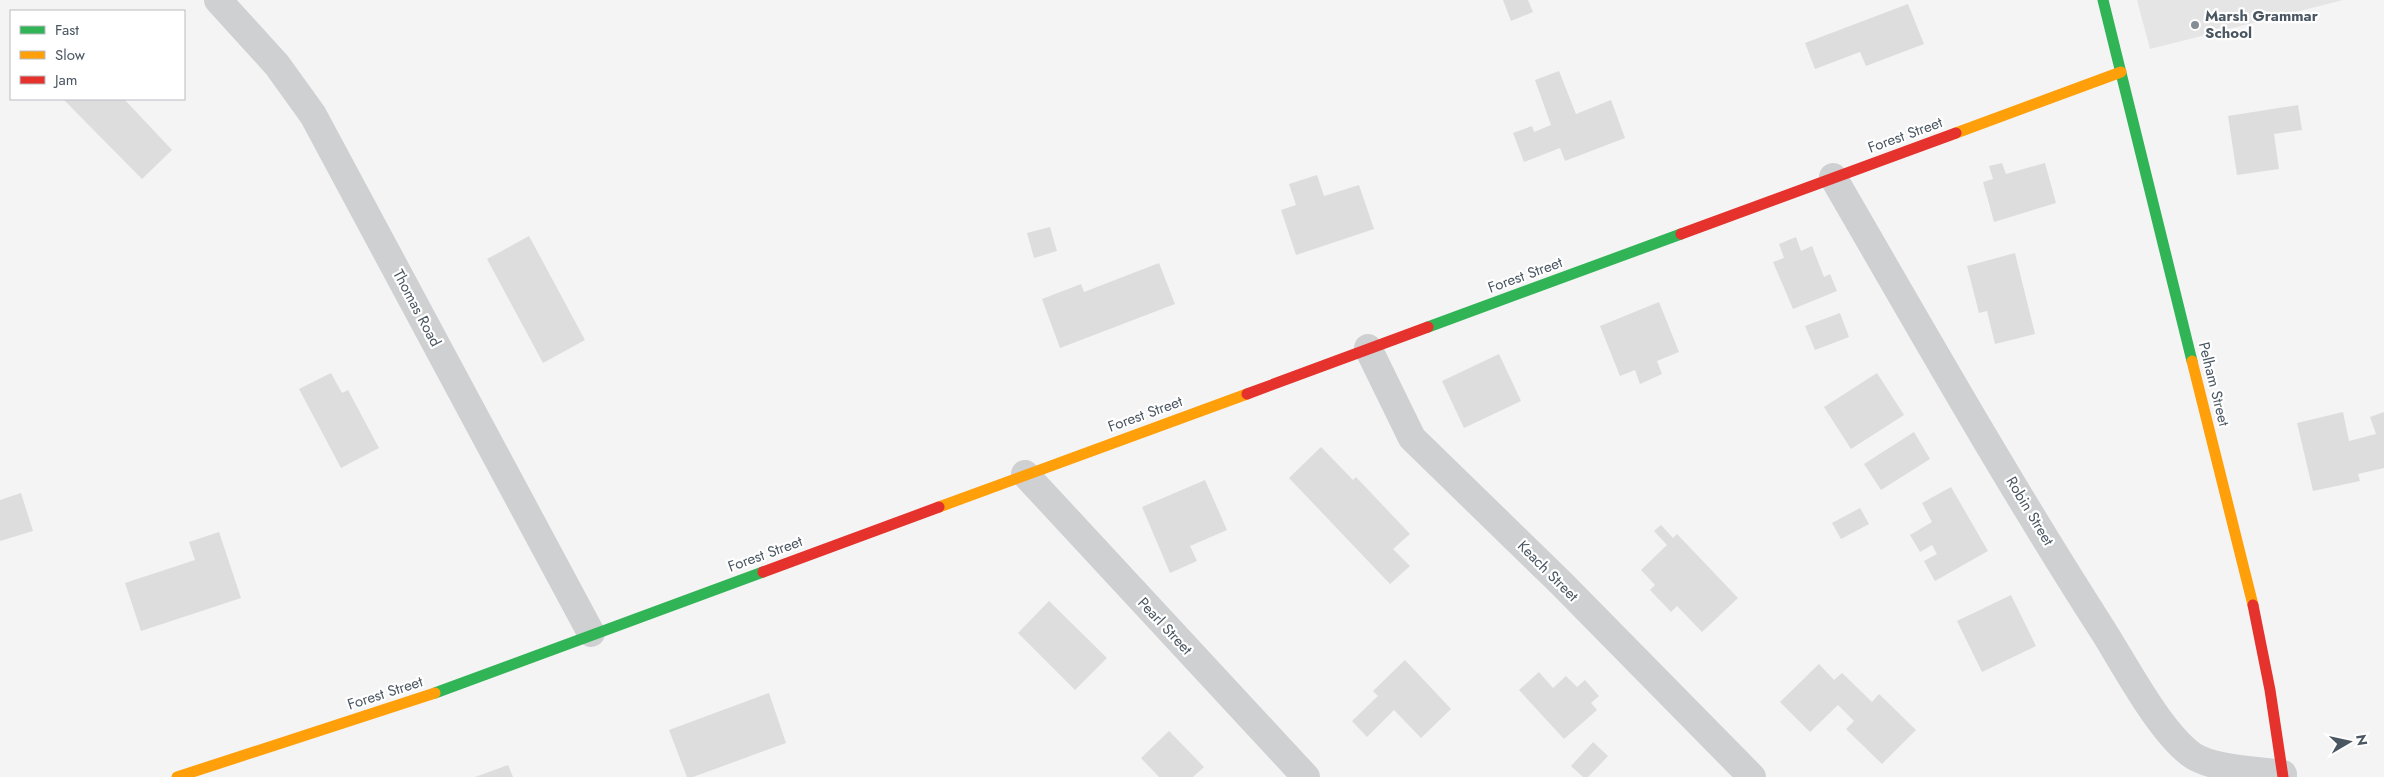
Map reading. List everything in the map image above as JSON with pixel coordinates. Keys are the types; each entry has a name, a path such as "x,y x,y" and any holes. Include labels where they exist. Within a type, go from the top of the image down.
{"street":[{"name":"Thomas Road","path":"218,0 277,64 313,114 591,633"},
{"name":"Pelham Street","path":"2103,0 2250,593 2270,690 2283,776"},
{"name":"Forest Street","path":"177,777 429,695 591,633 2121,72"},
{"name":"Robin Street","path":"1833,177 2064,568 2160,720 2176,741 2194,756 2214,764 2283,776"},
{"name":"Keach Street","path":"1368,348 1412,438 1560,583 1752,777"},
{"name":"Pearl Street","path":"1025,474 1306,777"}],"shaded area":[{"name":"Marsh Grammar School","path":"2137,0 2343,0 2150,49"}],"building":[{"path":"1503,0 1528,0 1533,12 1511,21"},
{"path":"1908,4 1924,44 1866,66 1860,52 1815,69 1805,43"},
{"path":"1559,71 1576,114 1611,100 1625,138 1565,161 1560,148 1524,162 1513,133 1532,126 1534,132 1551,125 1535,80"},
{"path":"64,100 125,100 172,150 142,179"},
{"path":"2298,105 2302,130 2274,134 2279,169 2237,175 2228,116"},
{"path":"2002,163 2006,174 2045,163 2056,203 1994,222 1983,182 1993,179 1989,166"},
{"path":"1317,175 1324,196 1359,185 1374,229 1296,255 1281,210 1296,205 1289,184"},
{"path":"1050,227 1057,251 1034,258 1027,233"},
{"path":"529,236 585,340 543,363 487,259"},
{"path":"1796,237 1801,251 1812,246 1824,277 1830,274 1837,291 1793,309 1773,262 1784,258 1779,244"},
{"path":"2015,253 2035,334 1995,344 1987,311 1979,313 1967,266"},
{"path":"1159,263 1175,304 1060,348 1042,299 1081,284 1084,292"},
{"path":"1659,302 1679,352 1657,361 1662,374 1640,384 1635,370 1620,376 1600,326"},
{"path":"1840,313 1849,337 1815,350 1805,326"},
{"path":"1499,354 1521,401 1464,428 1442,381"},
{"path":"331,373 342,393 348,390 379,448 341,468 299,389"},
{"path":"1877,373 1904,415 1851,449 1824,407"},
{"path":"2343,412 2349,441 2376,434 2370,417 2384,412 2384,468 2358,474 2360,481 2313,491 2297,423"},
{"path":"1914,432 1930,459 1881,490 1864,464"},
{"path":"1321,447 1353,480 1356,477 1410,534 1393,549 1410,566 1390,584 1289,478"},
{"path":"1205,480 1227,530 1190,546 1197,561 1170,573 1142,507"},
{"path":"1951,487 1988,551 1935,581 1924,561 1937,554 1932,545 1920,552 1910,535 1932,522 1922,503"},
{"path":"21,493 33,531 0,541 0,500"},
{"path":"1860,508 1869,524 1841,539 1832,523"},
{"path":"1661,525 1673,538 1677,534 1738,598 1702,632 1677,606 1671,612 1650,590 1655,585 1641,570 1667,545 1654,531"},
{"path":"219,532 241,598 141,631 125,583 195,560 189,542"},
{"path":"2011,595 2036,646 1982,672 1957,621"},
{"path":"1049,601 1107,658 1075,690 1018,633"},
{"path":"1405,660 1451,709 1421,738 1394,710 1367,737 1352,721 1378,696 1373,691"},
{"path":"1819,664 1834,680 1842,673 1872,702 1879,694 1916,730 1882,764 1846,729 1854,721 1838,705 1810,732 1780,702"},
{"path":"1539,672 1553,688 1566,676 1577,687 1585,680 1599,696 1591,703 1597,710 1564,739 1519,690"},
{"path":"769,693 786,743 693,777 687,777 669,730"},
{"path":"1169,731 1204,767 1193,777 1159,777 1141,758"},
{"path":"1593,742 1608,756 1588,777 1583,777 1571,766"},
{"path":"508,765 513,777 475,777"}],"traffic: fast":[{"path":"2103,0 2192,361"},
{"path":"1428,327 1681,234"},
{"path":"435,693 763,572"}],"traffic: slow":[{"path":"1956,133 2121,72"},
{"path":"2192,361 2253,605"},
{"path":"939,507 1247,394"},
{"path":"177,777 435,693"}],"traffic: jam":[{"path":"1681,234 1956,133"},
{"path":"1247,394 1428,327"},
{"path":"763,572 939,507"},
{"path":"2253,605 2270,690 2283,777"}],"place":[{"name":"Marsh Grammar School","path":"2195,25"}]}
